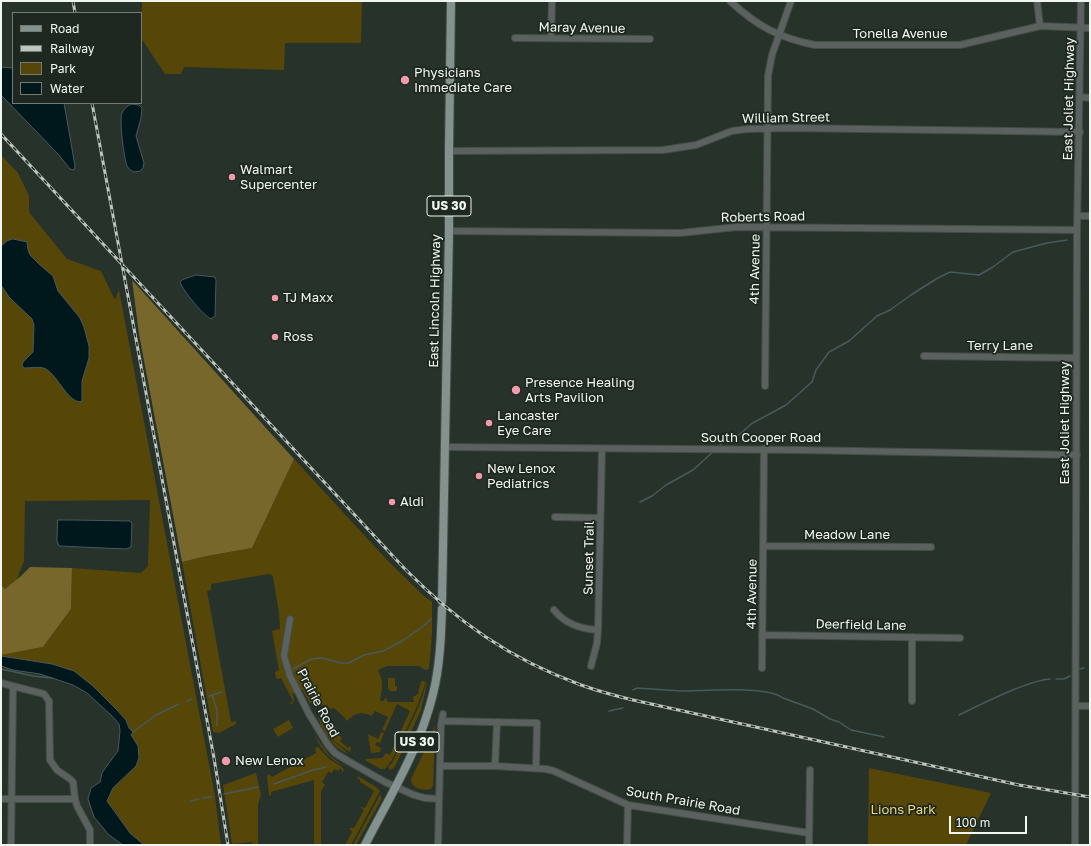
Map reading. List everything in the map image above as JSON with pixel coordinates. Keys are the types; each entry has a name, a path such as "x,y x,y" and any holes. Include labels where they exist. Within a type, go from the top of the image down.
{"main road":[{"name":"East Lincoln Highway","path":"395,787 412,754 425,723 433,695 440,653 449,231 451,1"},
{"name":"US 30","path":"365,845 395,787"}],"street":[{"path":"551,38 552,1"},
{"name":"Tonella Avenue","path":"730,1 764,28 801,42 815,45 960,46 1040,26 1090,28"},
{"name":"4th Avenue","path":"764,386 768,76 769,64 791,1"},
{"path":"1037,1 1040,26"},
{"name":"East Joliet Highway","path":"1074,845 1076,706 1077,230 1080,132 1081,1"},
{"name":"Maray Avenue","path":"515,38 650,39"},
{"path":"1080,98 1090,98"},
{"name":"William Street","path":"449,151 663,150 696,145 732,131 767,128 1080,132"},
{"path":"1078,216 1090,216"},
{"name":"Roberts Road","path":"449,231 680,233 737,227 1077,230"},
{"name":"Terry Lane","path":"924,356 1076,358"},
{"name":"South Cooper Road","path":"445,447 764,449 1077,455"},
{"name":"Sunset Trail","path":"591,666 597,643 598,630 602,449"},
{"name":"4th Avenue","path":"762,668 764,449"},
{"path":"555,517 600,518"},
{"name":"Meadow Lane","path":"763,546 931,547"},
{"path":"554,610 560,617 575,626 598,630"},
{"name":"Prairie Road","path":"290,619 284,656 290,676 324,740 340,756 395,787 414,796 438,799"},
{"name":"Deerfield Lane","path":"762,635 960,638"},
{"path":"912,637 912,701"},
{"path":"1,683 44,694 49,701 50,760 58,770 73,782 75,799 90,830 90,845"},
{"path":"11,845 13,686"},
{"path":"1076,706 1090,706"},
{"path":"438,845 438,799 443,714"},
{"path":"442,721 537,723 536,767"},
{"path":"495,766 497,722"},
{"name":"South Prairie Road","path":"440,766 536,767 554,771 628,805 809,833"},
{"path":"809,845 810,770"},
{"path":"1,799 75,799"},
{"path":"627,845 628,805"}],"green space":[{"path":"142,1 362,1 361,43 285,43 284,70 184,67 181,74 165,74 142,40"},
{"path":"1,155 18,173 29,196 29,212 67,259 101,271 115,300 119,290 215,796 221,845 144,845 130,833 107,801 113,788 136,766 138,746 131,735 128,723 52,664 1,656 43,647 71,609 72,568 141,573 148,566 150,500 25,501 24,561 15,584 4,589 1,586"},
{"path":"294,459 388,561 426,598 432,601 432,634 429,669 425,670 419,666 387,666 378,670 382,682 380,701 384,701 385,697 388,702 414,702 413,697 418,694 421,681 426,682 402,739 398,737 410,711 397,704 385,731 382,730 388,717 375,711 372,716 362,713 353,716 347,721 334,708 331,709 324,705 310,703 302,689 292,694 294,700 290,705 293,701 281,678 276,678 275,672 279,670 272,631 280,629 279,613 273,577 272,575 268,574 211,584 211,590 207,591 231,722 236,721 236,724 219,733 213,732 182,562 252,548"},
{"path":"388,678 395,678 395,686 397,686 397,691 390,691 388,688"},
{"path":"428,679 421,710 394,768 390,770 388,767 392,763 419,706"},
{"path":"321,713 337,728 335,731 342,738 340,741 348,748 350,746 351,747 350,752 335,742 319,714"},
{"path":"318,716 333,741 348,753 333,744 322,727"},
{"path":"289,720 293,728 278,737 273,729"},
{"path":"435,725 433,786 431,789 424,790 415,787 411,779"},
{"path":"381,732 384,733 380,743 377,742 375,745 381,748 380,752 371,753 368,734 378,739"},
{"path":"314,734 329,755 343,766 333,760 326,753"},
{"path":"397,740 401,741 392,760 385,769 381,769 365,760 382,758 386,753 390,755"},
{"path":"318,747 329,759 342,767 344,770 342,773 340,768 339,771 334,769 332,773 328,772 322,782 325,785 321,791 321,845 314,845 314,780 271,792 271,796 269,795 267,776 269,774 272,777 316,753 315,748"},
{"name":"Lions Park","path":"869,768 991,793 966,845 868,845"},
{"path":"256,773 261,794 258,804 258,845 253,845 252,842 232,844 223,785"},
{"path":"358,776 380,791 351,845 345,845 352,832 349,828 354,828 364,810 360,807 365,808 374,791 360,782 357,778"},
{"path":"381,793 381,800 356,845 353,845"}],"shaded area":[{"path":"132,280 294,459 252,548 182,562 139,334"},
{"path":"30,567 72,568 71,609 43,647 1,655 1,585 5,589"}],"water":[{"path":"1,67 12,68 12,104 64,104 75,166 74,170 70,169 59,155 1,95"},
{"path":"131,104 139,105 142,108 136,136 144,163 143,168 140,171 134,172 127,166 122,139 121,123 122,113"},
{"path":"13,239 27,242 30,255 53,276 58,291 80,318 84,327 89,346 89,358 82,381 82,401 73,399 68,395 46,369 39,367 24,368 22,365 33,352 34,325 32,319 9,297 1,285 1,246 7,241"},
{"path":"196,275 215,277 215,316 211,319 203,313 185,291 180,282"},
{"path":"58,520 130,521 132,523 131,547 126,549 59,546 57,541"},
{"path":"1,656 52,664 74,671 93,686 126,720 129,728 133,732 131,735 138,746 139,758 136,766 113,788 107,801 130,833 144,845 123,845 109,835 94,817 88,799 91,788 100,782 102,773 118,751 120,731 119,724 87,693 73,685 40,674 13,670 1,666"}],"waterway":[{"path":"720,445 725,439 739,435 751,424 786,405 812,382 816,370 829,352 849,341 877,316 890,310 936,279 950,272 979,275 993,267 1013,252 1047,243 1067,240"},
{"path":"640,502 693,470 714,451"},
{"path":"293,669 311,659 322,658 341,663 349,663 364,655 383,651 402,641 431,619"},
{"path":"1079,669 1084,668"},
{"path":"1,669 33,676 52,678"},
{"path":"1056,679 1064,679 1070,676"},
{"path":"959,715 1015,689 1050,679"},
{"path":"633,690 637,688 681,691 763,691 775,694 813,709 851,730 884,737"},
{"path":"209,696 222,692"},
{"path":"212,695 217,710 217,726"},
{"path":"187,701 192,699"},
{"path":"133,732 156,715 179,704"},
{"path":"609,711 623,708"},
{"path":"274,784 326,767"},
{"path":"224,794 258,787"},
{"path":"203,798 212,797"},
{"path":"191,801 199,799"}],"railway":[{"path":"73,1 75,12"},
{"path":"92,104 214,758 228,845"},
{"path":"1,134 404,568 465,622 508,651 555,675 607,693 1019,785 1090,797"}],"place":[{"name":"Physicians Immediate Care","path":"405,80"},
{"name":"Walmart Supercenter","path":"232,177"},
{"name":"TJ Maxx","path":"275,298"},
{"name":"Ross","path":"275,337"},
{"name":"Presence Healing Arts Pavilion","path":"516,390"},
{"name":"Lancaster Eye Care","path":"489,423"},
{"name":"New Lenox Pediatrics","path":"479,476"},
{"name":"Aldi","path":"392,502"},
{"name":"New Lenox","path":"226,761"}]}
